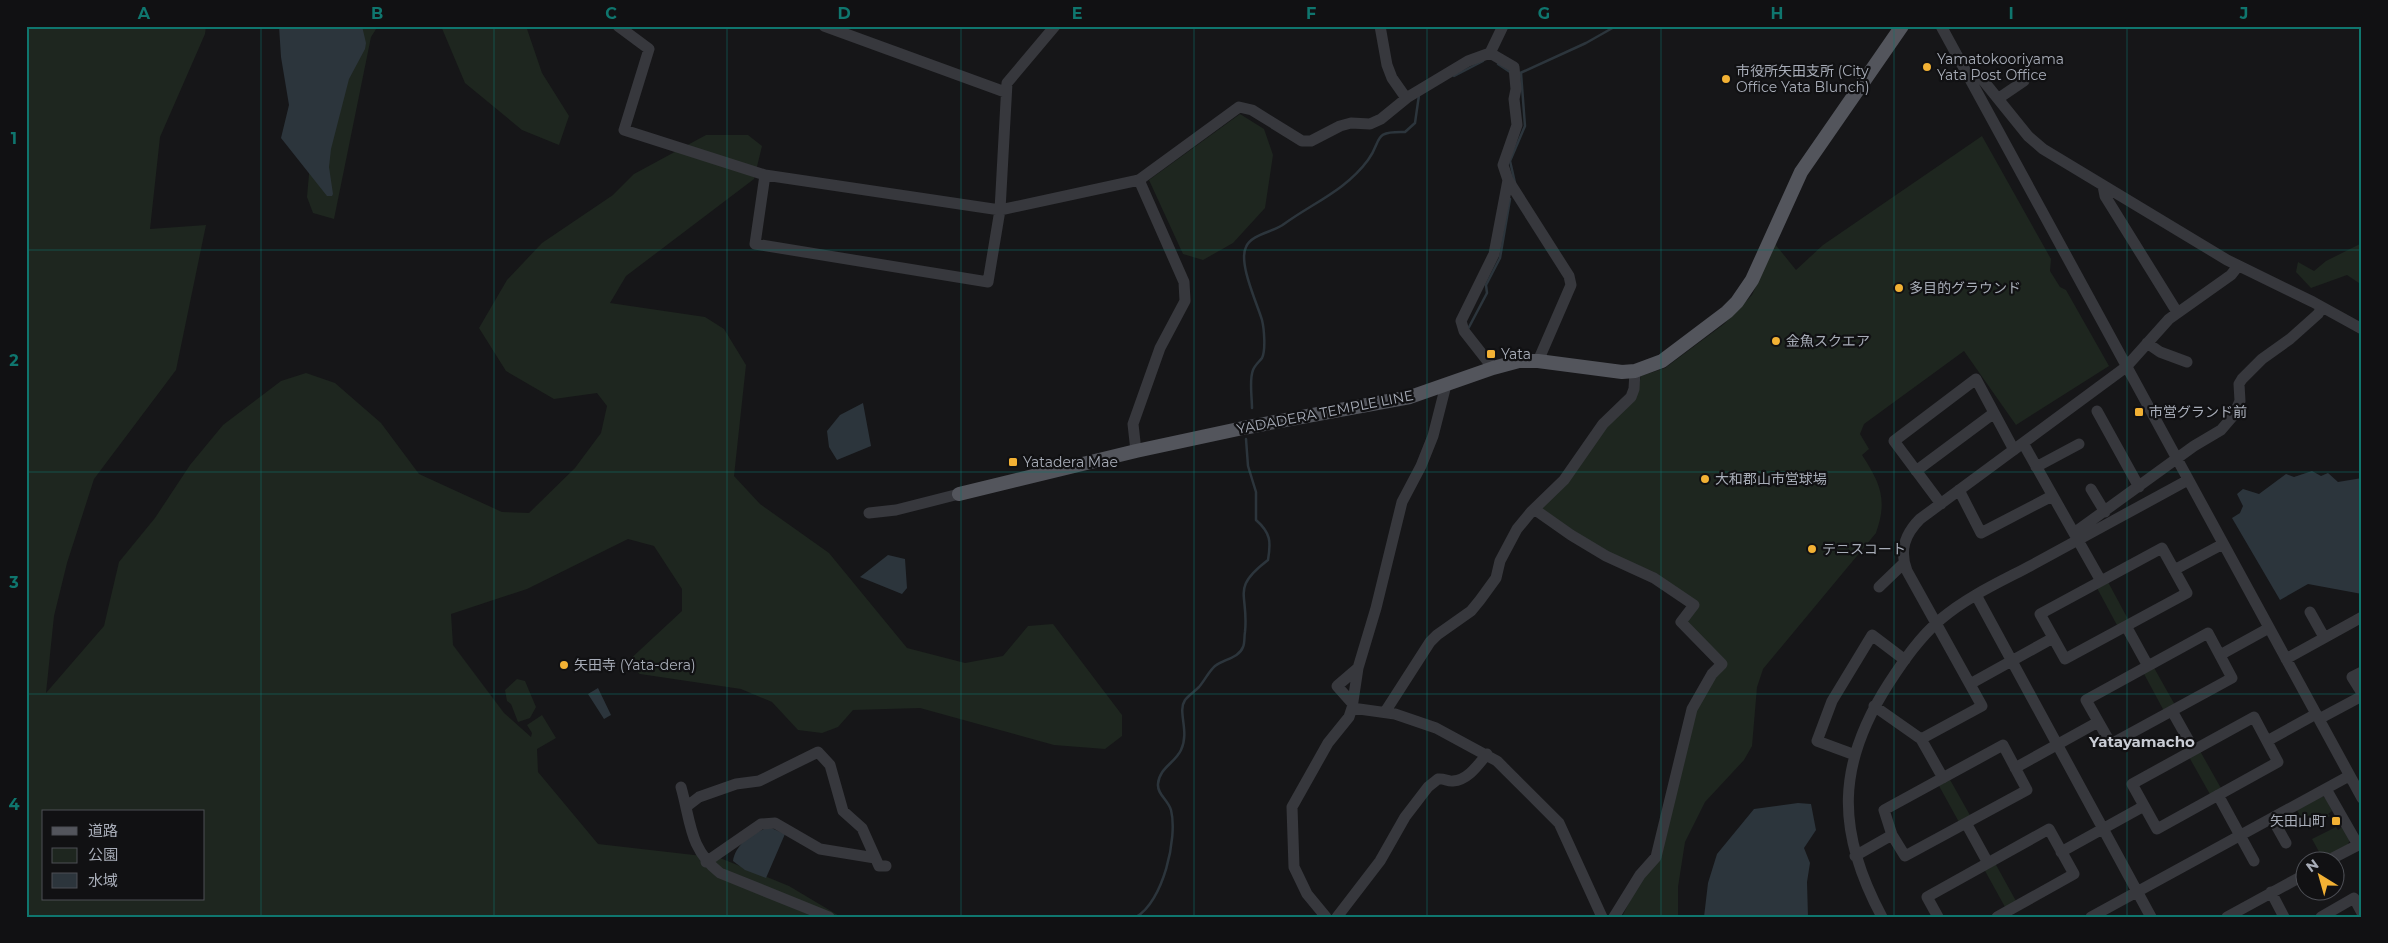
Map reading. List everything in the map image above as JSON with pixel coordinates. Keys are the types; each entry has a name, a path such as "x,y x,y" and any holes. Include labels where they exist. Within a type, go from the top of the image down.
{"main road":[{"name":"YADADERA TEMPLE LINE","path":"959,494 1136,450 1410,397 1492,368 1519,362 1538,361 1603,370 1635,371 1652,366 1672,355 1727,312 1744,293 1758,267 1801,172 1902,26"}],"street":[{"path":"618,26 649,49 624,130 766,175 1000,210 1139,180 1239,107 1252,110 1302,140 1311,141 1340,126 1351,123 1370,124 1381,119 1406,98 1468,62 1490,53 1503,26"},
{"path":"824,26 1004,92"},
{"path":"766,175 755,244 988,282 1000,210 1004,92 1007,82 1055,26"},
{"path":"1380,26 1387,65 1392,78 1406,98"},
{"path":"1941,26 2349,776 2361,794"},
{"path":"1490,53 1514,68 1516,74 1514,99 1517,125 1503,165 1512,186 1570,276 1571,285 1538,361"},
{"path":"1968,77 1982,79 2035,143 2103,186 2238,266 2362,329"},
{"path":"1999,98 2024,81"},
{"path":"1136,450 1133,424 1160,348 1185,301 1184,282 1139,180"},
{"path":"1492,368 1464,331 1461,321 1494,254 1512,186"},
{"path":"2103,186 2105,196 2177,312"},
{"path":"1921,739 1982,706 1904,563 1904,548 1910,529 1940,504 2126,367 2177,312 2231,274 2238,266"},
{"path":"2076,537 2105,512 2194,446 2221,430 2234,416 2240,401 2239,384 2247,374 2262,359 2290,339 2318,314 2322,307"},
{"path":"2147,343 2160,352 2187,362"},
{"path":"1385,712 1430,642 1436,635 1471,611 1496,578 1500,561 1517,529 1534,509 1564,480 1603,424 1631,397 1634,389 1635,371"},
{"path":"1940,504 1894,441 1976,379 1994,413 2036,468 2101,581"},
{"path":"1326,917 1307,894 1294,868 1292,807 1328,743 1349,718 1353,706 1358,668 1376,608 1402,502 1431,444 1446,385"},
{"path":"2098,411 2139,487"},
{"path":"1916,471 1994,413"},
{"path":"2036,468 2079,444"},
{"path":"1882,917 1867,889 1850,838 1848,812 1849,783 1862,732 1874,706 1905,660 1919,641 1937,623 1976,595 2076,537 2188,480"},
{"path":"2091,489 2105,512"},
{"path":"1960,490 1981,533 2052,496"},
{"path":"869,513 896,510 959,494"},
{"path":"1534,509 1606,556 1654,578 1694,605 1681,622 1722,664 1712,674 1692,709 1656,857 1640,875 1614,917"},
{"path":"2174,570 2223,544"},
{"path":"2162,548 2174,570 2187,594 2065,660 2040,614 2162,548"},
{"path":"1879,587 1904,563"},
{"path":"1976,595 2151,917"},
{"path":"2310,612 2324,637"},
{"path":"2286,659 2362,617"},
{"path":"2126,626 2148,666"},
{"path":"2220,656 2269,628"},
{"path":"2208,633 2220,656 2232,678 2110,744 2086,700 2208,633"},
{"path":"1855,755 1817,741 1832,700 1872,635 1905,660"},
{"path":"1970,684 2053,638"},
{"path":"1358,668 1336,686 1353,706 1385,712 1436,728 1487,754 1497,761 1558,823 1602,917"},
{"path":"2267,741 2362,695 2352,677 2362,672"},
{"path":"1874,706 1921,739 1943,778"},
{"path":"2172,711 2194,750"},
{"path":"2254,717 2267,741 2278,762 2157,829 2132,784 2254,717"},
{"path":"2015,768 2098,722"},
{"path":"2003,745 2015,768 2027,790 1905,856 1892,835 1884,810 2003,745"},
{"path":"686,807 700,796 736,784 759,781 818,752 830,765 843,811 862,828 875,853 879,866 886,866"},
{"path":"1338,917 1354,892 1376,869 1405,817 1428,787 1438,779 1452,781 1462,778 1476,768 1487,754"},
{"path":"2091,917 2349,776"},
{"path":"681,787 698,851 706,862 720,873 829,917"},
{"path":"2326,789 2360,844 2346,851"},
{"path":"2218,795 2254,861"},
{"path":"2061,852 2144,806"},
{"path":"2272,818 2286,843"},
{"path":"706,862 762,824 775,823 820,848 875,858"},
{"path":"1966,823 1988,863"},
{"path":"1938,917 1927,897 2049,829 2074,874 2015,912 1997,917"},
{"path":"1855,856 1892,835"},
{"path":"2227,917 2296,879"},
{"path":"2271,892 2284,917"},
{"path":"2321,917 2354,898 2362,913"}],"green space":[{"path":"26,26 206,26 205,34 160,137 150,229 206,225 176,370 94,479 67,563 54,616 46,693 104,626 119,562 155,518 190,465 223,425 281,381 306,373 335,383 381,423 419,474 502,512 529,513 575,468 601,433 607,406 597,393 554,399 506,371 479,328 507,280 542,243 613,195 634,174 706,135 748,135 762,146 754,179 626,276 610,303 705,317 724,329 746,365 734,476 760,504 829,553 907,648 965,663 1003,656 1028,626 1053,624 1122,715 1122,736 1105,749 1054,745 920,708 853,710 838,727 822,733 798,730 772,702 741,689 640,674 626,663 682,611 682,589 654,546 628,539 527,589 451,614 453,645 504,713 531,737 532,733 527,725 542,715 556,738 537,749 538,772 598,844 720,858 789,886 841,917 26,917"},
{"path":"322,26 378,26 371,37 334,219 313,213 307,197"},
{"path":"441,26 526,26 542,73 569,116 559,145 522,130 465,83"},
{"path":"1240,114 1264,129 1273,155 1265,208 1233,243 1203,260 1183,254 1149,180"},
{"path":"1982,136 2051,259 2050,271 2060,287 2066,290 2109,366 2016,425 1964,351 1864,424 1860,434 1869,449 1862,455 1878,483 1882,501 1880,521 1876,533 1763,669 1757,687 1752,746 1744,760 1705,802 1685,842 1678,887 1678,917 1622,917 1634,892 1661,851 1699,699 1724,661 1684,622 1697,602 1654,572 1604,551 1539,507 1605,428 1636,396 1641,376 1665,368 1724,324 1752,295 1775,244 1796,270 1823,245"},
{"path":"2360,244 2362,285 2347,275 2311,288 2296,272 2298,262 2314,271 2326,261"},
{"path":"2108,582 2129,621 2118,627 2097,588"},
{"path":"2153,666 2175,705 2164,711 2143,672"},
{"path":"517,679 525,681 536,707 530,718 518,722 511,704 507,701 505,690"},
{"path":"2200,751 2222,790 2211,796 2189,757"},
{"path":"1949,778 1971,817 1960,824 1938,784"},
{"path":"2321,796 2326,798 2332,811 2328,814 2330,816 2307,829 2297,810"},
{"path":"2336,827 2338,830 2342,827 2350,840 2347,846 2340,850 2318,850 2312,839"},
{"path":"1995,863 2016,901 2005,907 1984,869"}],"water":[{"path":"279,26 362,26 366,43 365,49 349,79 331,149 329,167 332,196 327,196 281,138 289,105 281,57"},
{"path":"863,403 871,446 837,460 829,447 827,431 840,415"},
{"path":"2312,471 2321,476 2328,473 2338,482 2362,478 2362,594 2308,584 2280,600 2232,518 2240,513 2243,506 2237,494 2243,489 2259,494 2286,474 2294,477"},
{"path":"888,555 905,559 907,588 902,594 860,577"},
{"path":"598,688 611,715 604,719 588,694"},
{"path":"1798,803 1811,804 1816,830 1804,848 1810,863 1807,882 1808,917 1704,917 1708,883 1717,854 1754,809"},
{"path":"769,827 785,834 766,878 745,870 733,861 741,844 757,832"}],"waterway":[{"path":"1518,74 1586,43 1616,26"},
{"path":"1454,76 1483,61"},
{"path":"1498,64 1510,72"},
{"path":"1515,183 1510,161 1525,126 1521,73"},
{"path":"1252,408 1252,374 1262,358 1264,339 1262,320 1244,263 1246,247 1253,239 1280,227 1350,180 1373,153 1382,135 1405,132 1415,123 1419,95"},
{"path":"1468,329 1487,293 1486,285 1500,258 1510,199"},
{"path":"1136,917 1146,909 1154,898 1161,884 1170,852 1173,822 1171,810 1159,791 1158,784 1161,774 1181,750 1184,736 1183,705 1185,700 1199,687 1215,666 1241,651 1244,644 1246,619 1245,585 1256,570 1268,560 1269,538 1265,529 1256,520 1256,492 1248,466 1246,439"}],"place":[{"name":"Yamatokooriyama Yata Post Office","path":"1927,67"},
{"name":"市役所矢田支所 (City Office Yata Blunch)","path":"1726,79"},
{"name":"多目的グラウンド","path":"1899,288"},
{"name":"金魚スクエア","path":"1776,341"},
{"name":"Yata","path":"1491,354"},
{"name":"市営グランド前","path":"2139,412"},
{"name":"Yatadera Mae","path":"1013,462"},
{"name":"大和郡山市営球場","path":"1705,479"},
{"name":"テニスコート","path":"1812,549"},
{"name":"矢田寺 (Yata-dera)","path":"564,665"},
{"name":"矢田山町","path":"2336,821"}],"district":[{"name":"Yatayamacho","path":"2142,742"}]}
